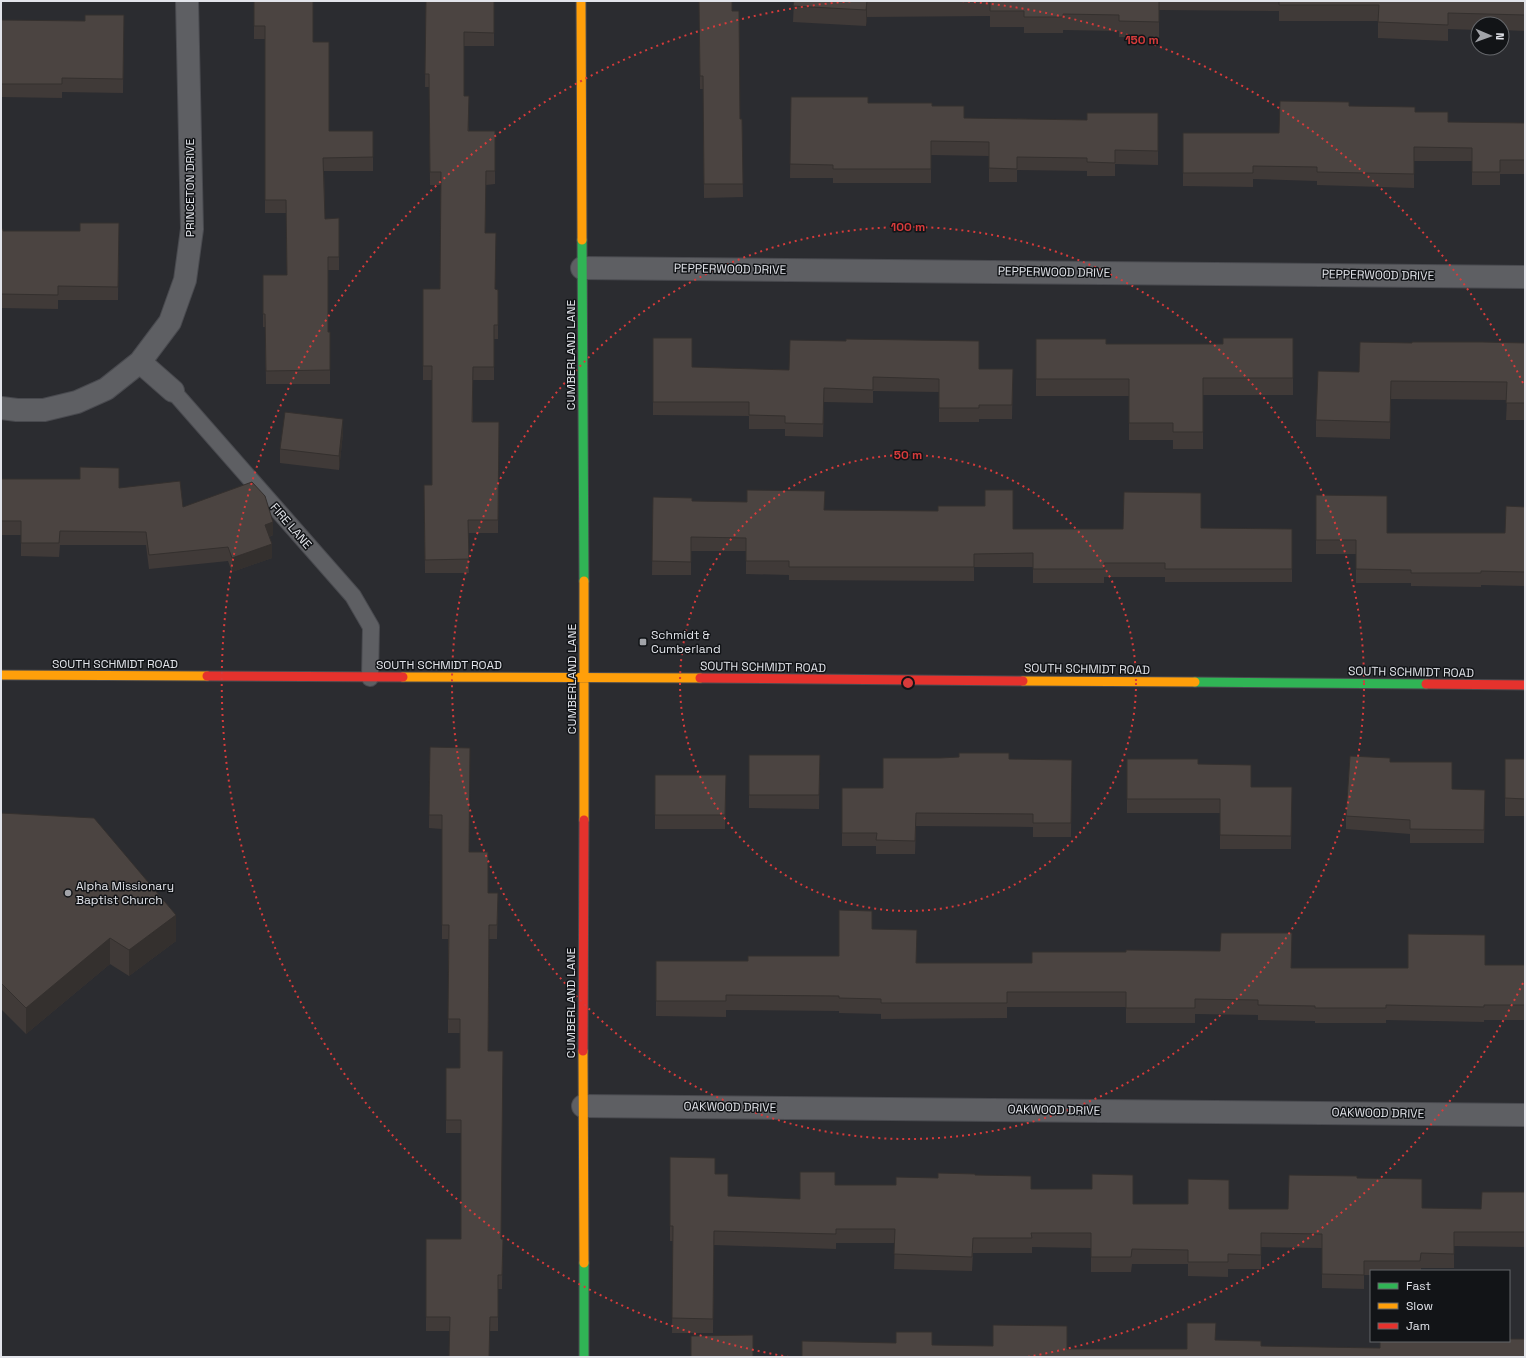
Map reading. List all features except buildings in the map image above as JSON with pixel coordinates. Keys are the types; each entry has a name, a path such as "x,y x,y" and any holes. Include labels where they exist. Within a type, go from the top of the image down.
{"street":[{"name":"PRINCETON DRIVE","path":"1,408 17,410 44,410 78,402 106,389 140,362 170,322 185,280 192,229 187,1"},
{"name":"CUMBERLAND LANE","path":"581,1 584,677 584,1357"},
{"name":"PEPPERWOOD DRIVE","path":"582,268 1525,277"},
{"path":"140,362 173,391"},
{"name":"SOUTH SCHMIDT ROAD","path":"1,675 370,678 584,677 1525,685"},
{"name":"OAKWOOD DRIVE","path":"583,1106 1525,1115"}],"lane":[{"name":"FIRE LANE","path":"173,391 353,596 370,627 370,678"}],"traffic: fast":[{"path":"582,240 584,581"},
{"path":"1195,682 1426,684"},
{"path":"584,1263 584,1357"}],"traffic: slow":[{"path":"581,1 582,240"},
{"path":"584,581 584,820"},
{"path":"1,675 207,676"},
{"path":"403,677 700,678"},
{"path":"1023,681 1195,682"},
{"path":"583,1051 584,1263"}],"traffic: jam":[{"path":"207,676 403,677"},
{"path":"700,678 1023,681"},
{"path":"1426,684 1525,685"},
{"path":"583,1051 584,820"}],"place":[{"name":"Schmidt & Cumberland","path":"643,642"},
{"name":"Alpha Missionary Baptist Church","path":"68,893"}]}
